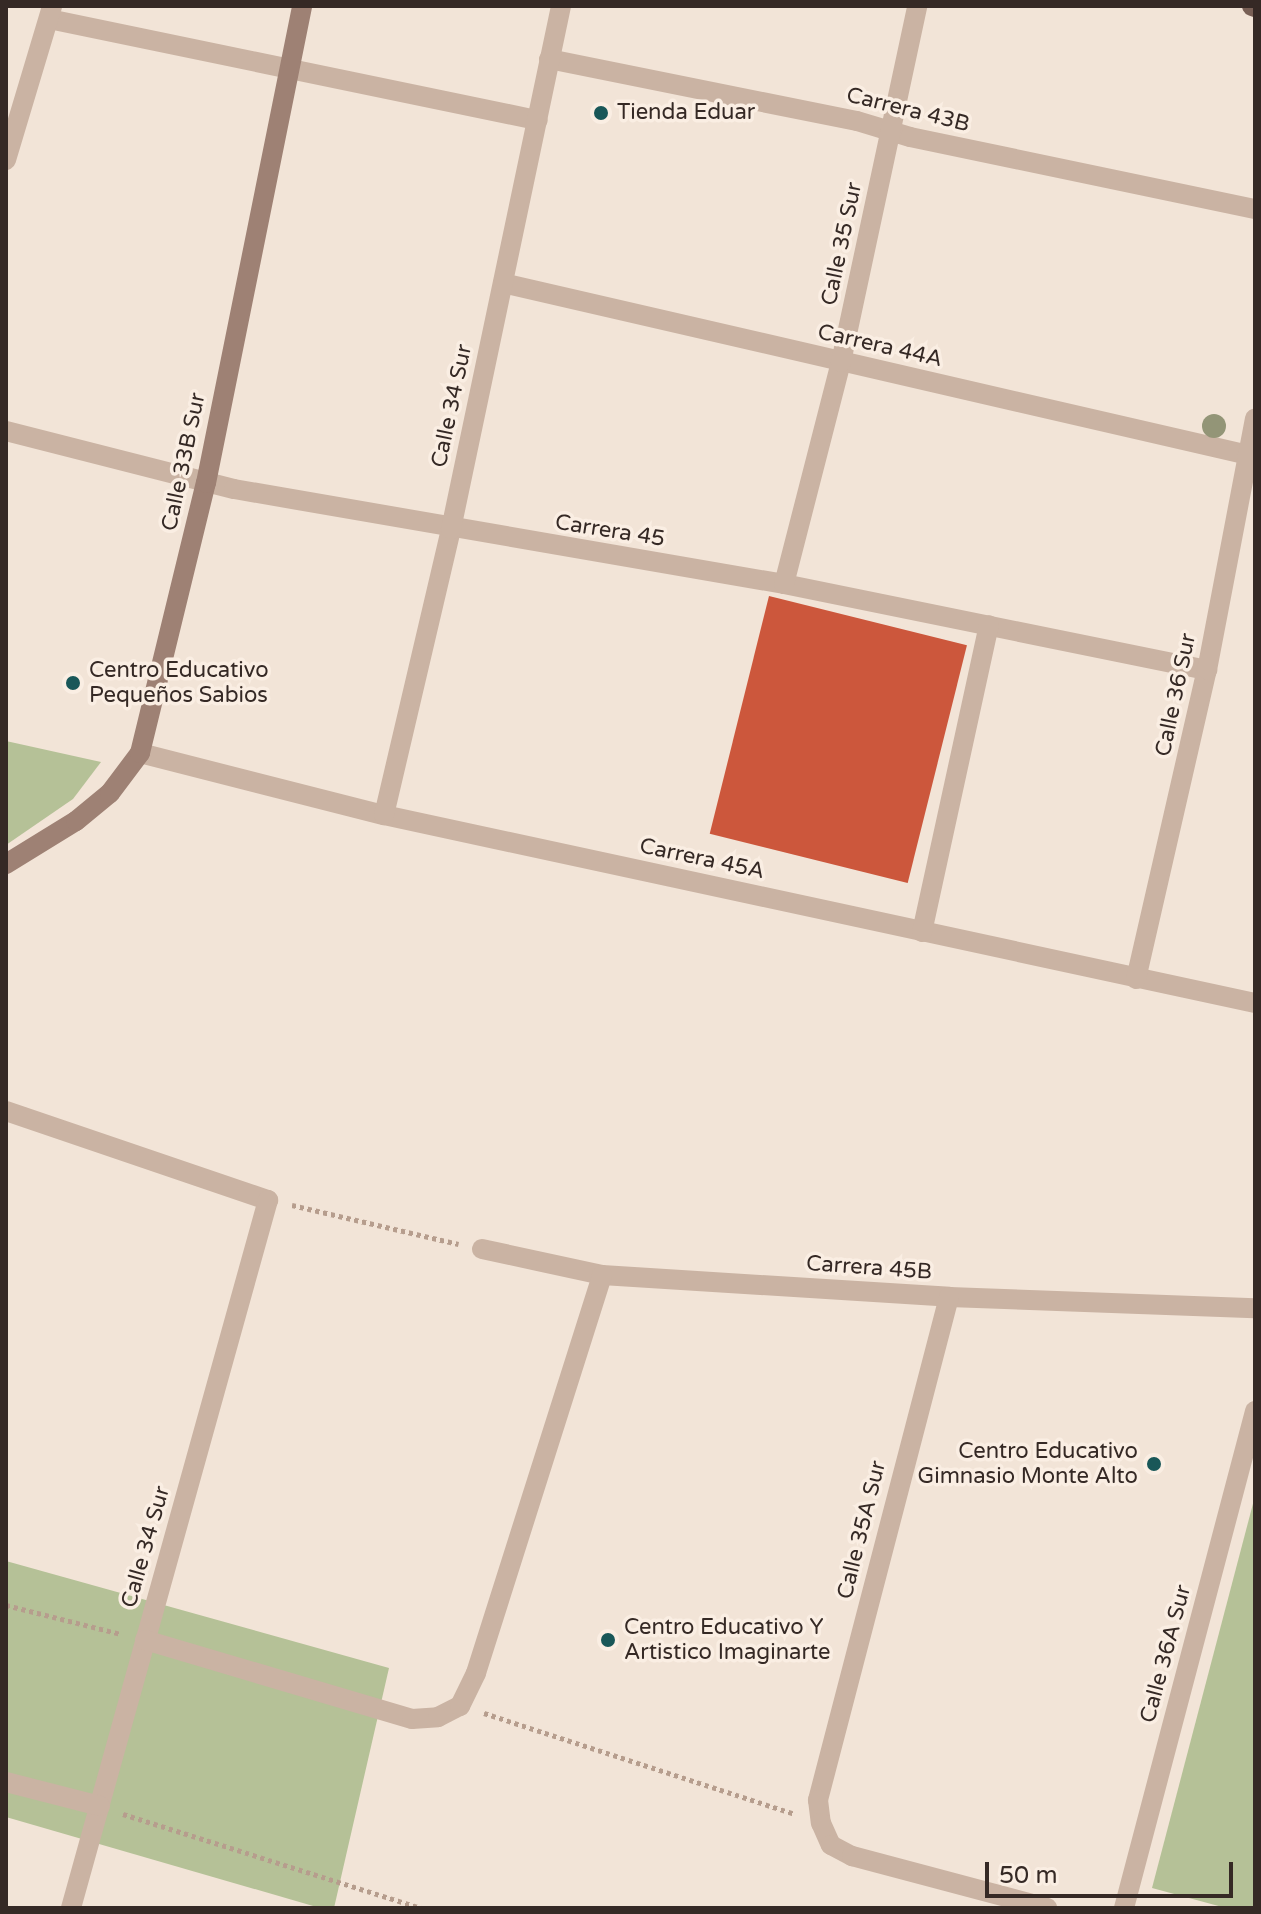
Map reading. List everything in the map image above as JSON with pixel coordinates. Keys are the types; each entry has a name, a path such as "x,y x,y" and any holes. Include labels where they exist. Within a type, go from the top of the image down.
{"street":[{"name":"Calle 33B Sur","path":"6,864 76,821 110,793 140,753 206,483 302,6"},
{"name":"Calle 34 Sur","path":"384,815 451,529 561,6"},
{"name":"Calle 35 Sur","path":"784,584 841,362 917,6"},
{"path":"6,160 9,131 51,12 290,68 538,120"},
{"name":"Carrera 43B","path":"549,59 857,121 890,132 1255,209"},
{"name":"Carrera 44A","path":"503,283 1248,455"},
{"name":"Calle 36 Sur","path":"1136,979 1207,670 1255,419"},
{"name":"Carrera 45","path":"6,431 206,483 451,529 784,584 1207,670"},
{"path":"922,932 989,625"},
{"name":"Carrera 45A","path":"140,753 384,815 1255,1003"},
{"path":"6,1111 268,1200"},
{"name":"Calle 34 Sur","path":"71,1908 268,1200"},
{"name":"Carrera 45B","path":"482,1249 602,1275 949,1297 1255,1308"},
{"path":"145,1640 412,1719 438,1717 460,1706 476,1673 602,1275"},
{"name":"Calle 35A Sur","path":"821,1823 818,1800 949,1297"},
{"name":"Calle 36A Sur","path":"1124,1908 1255,1411"},
{"path":"6,1782 100,1806"},
{"path":"821,1823 831,1845 852,1856 1047,1908"}],"path":[{"path":"268,1200 482,1249"},
{"path":"6,1605 145,1640"},
{"path":"460,1706 821,1823"},
{"path":"100,1806 422,1908"}],"green space":[{"path":"6,741 101,762 73,799 6,845"},
{"path":"1255,1496 1255,1908 1226,1908 1152,1888"},
{"path":"6,1561 389,1668 334,1908 320,1908 6,1817"}],"building":[{"path":"769,596 967,645 908,883 710,834"}],"place":[{"name":"Tienda Eduar","path":"601,113"},
{"name":"Centro Educativo Pequeños Sabios","path":"73,683"},
{"name":"Centro Educativo Gimnasio Monte Alto","path":"1154,1464"},
{"name":"Centro Educativo Y Artistico Imaginarte","path":"608,1640"}]}
